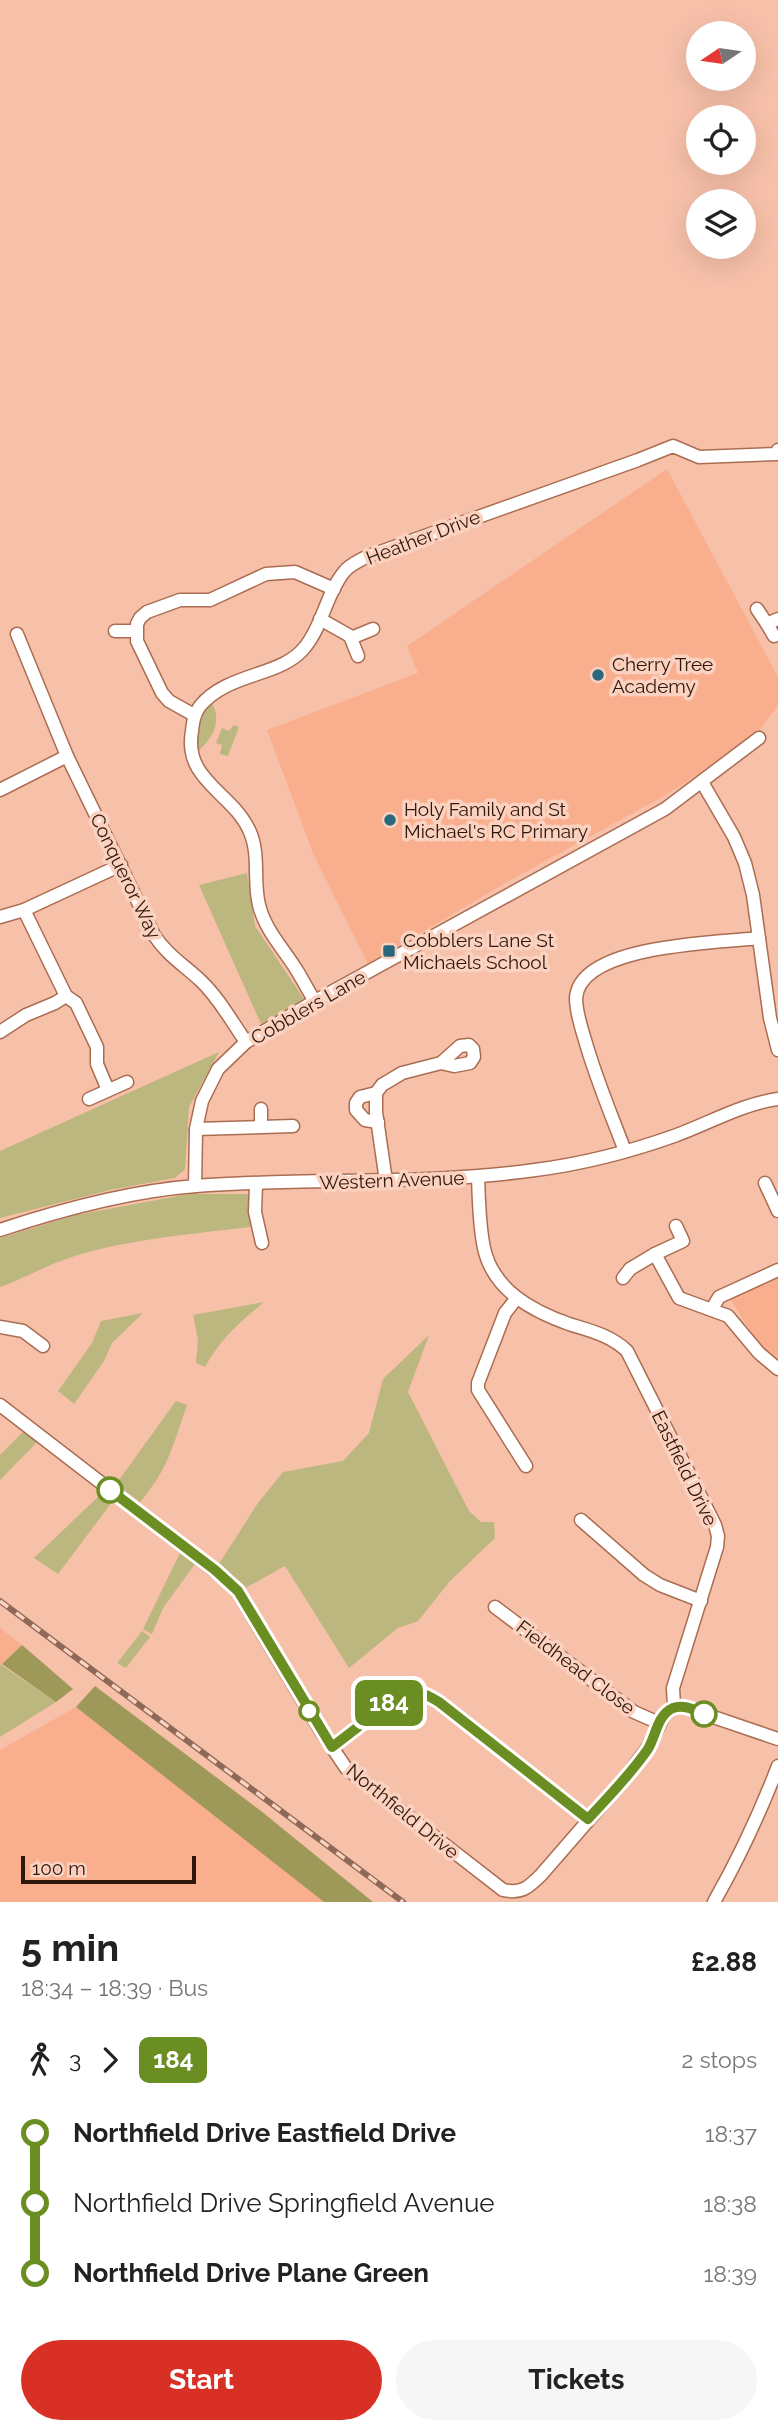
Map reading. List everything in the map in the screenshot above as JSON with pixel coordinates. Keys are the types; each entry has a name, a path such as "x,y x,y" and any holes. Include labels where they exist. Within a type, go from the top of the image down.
{"street":[{"name":"Heather Drive","path":"194,715 213,693 233,682 287,662 305,648 345,570 366,557 638,460 666,447 679,447 706,458 778,453"},
{"path":"314,1001 268,928 259,904 257,864 251,832 239,814 213,788 192,761 190,743 194,715 165,698 137,641 136,631 140,618 147,612 180,600 210,600 266,574 295,572 334,589"},
{"path":"757,609 773,621 774,636"},
{"path":"320,619 351,638 358,656"},
{"path":"351,638 373,629"},
{"path":"115,631 136,631"},
{"name":"Conqueror Way","path":"17,634 67,756 162,948 202,981 246,1042"},
{"name":"Cobblers Lane","path":"195,1186 196,1129 202,1101 218,1069 246,1042 314,1001 665,808 759,738"},
{"path":"0,790 67,756"},
{"path":"702,782 734,837 745,863 753,895 770,1018 778,1050"},
{"path":"0,917 24,910 121,865"},
{"path":"24,910 66,996 76,1003 97,1047 97,1064 108,1090"},
{"path":"625,1151 597,1082 581,1027 576,997 581,982 605,963 657,949 759,938"},
{"path":"0,1032 26,1015 66,996"},
{"path":"378,1122 365,1120 356,1110 360,1097 376,1093 382,1085 402,1073 441,1063"},
{"path":"89,1099 127,1082"},
{"path":"376,1093 386,1181"},
{"name":"Western Avenue","path":"0,1230 117,1199 195,1186 478,1177 541,1169 625,1151 674,1136 740,1109 778,1099"},
{"path":"261,1110 261,1126"},
{"path":"196,1129 293,1126"},
{"name":"Eastfield Drive","path":"478,1177 484,1249 492,1266 516,1299 540,1314 605,1335 627,1351 715,1525 717,1547 673,1688 674,1707"},
{"path":"765,1183 775,1195 778,1211"},
{"path":"256,1184 255,1212 262,1243"},
{"path":"623,1278 630,1269 683,1241 676,1226"},
{"path":"655,1254 679,1298 728,1316 759,1353 778,1369"},
{"path":"712,1309 719,1297 778,1269"},
{"path":"516,1299 505,1313 478,1383 478,1390 526,1466"},
{"path":"0,1327 23,1331 43,1346"},
{"name":"Northfield Drive","path":"0,1405 228,1580 238,1591 346,1768 503,1890 516,1892 528,1889 642,1757 664,1715 674,1707"},
{"path":"580,1520 644,1575 660,1585 701,1601"},
{"name":"Fieldhead Close","path":"495,1607 634,1712 659,1723"},
{"path":"332,1747 397,1697 417,1690 439,1702 588,1819"},
{"path":"674,1707 684,1707 778,1739"},
{"path":"714,1902 765,1802 778,1766"}],"shaded area":[{"name":"Cherry Tree Academy","path":"667,469 778,677 778,705 751,741 664,796 507,882 368,964 313,853 267,730 418,673 407,646"},
{"path":"212,703 216,717 214,731 196,753 198,726"},
{"path":"234,725 239,727 228,756 220,754 222,745 216,743 222,728 229,731"},
{"path":"247,873 255,926 304,999 261,1024 199,885"},
{"path":"219,1052 189,1107 185,1169 175,1178 110,1190 0,1218 0,1151"},
{"path":"189,1194 248,1194 251,1204 250,1227 161,1238 96,1250 65,1259 0,1287 0,1238 76,1215"},
{"path":"778,1277 778,1363 762,1349 730,1299"},
{"path":"264,1302 224,1339 205,1367 196,1363 198,1340 193,1315"},
{"path":"143,1313 112,1343 104,1361 74,1404 58,1391 92,1343 101,1321"},
{"path":"429,1335 408,1392 469,1511 481,1522 494,1522 495,1538 450,1581 418,1621 398,1628 349,1668 285,1566 238,1592 215,1570 258,1503 283,1472 343,1461 369,1433 383,1379"},
{"path":"176,1401 187,1405 174,1444 158,1478 140,1502 116,1484"},
{"path":"28,1427 41,1438 0,1480 0,1455"},
{"path":"101,1494 112,1502 58,1574 34,1558"},
{"path":"180,1553 195,1564 163,1608 152,1634 143,1629"},
{"path":"0,1628 22,1645 2,1664 0,1664"},
{"path":"142,1631 150,1637 126,1668 117,1663"},
{"path":"22,1645 73,1689 56,1702 2,1664"},
{"path":"0,1664 56,1702 0,1737"},
{"path":"95,1686 261,1811 373,1902 324,1902 76,1707"},
{"path":"76,1707 324,1902 0,1902 0,1750"}],"railway":[{"path":"0,1601 403,1902"}],"bus line":[{"name":"184","path":"110,1490 228,1580 238,1591 332,1747 397,1697 417,1690 439,1702 588,1819 626,1777 649,1746 664,1715 674,1707 684,1707 704,1714"}],"place":[{"name":"Cherry Tree Academy","path":"598,675"},
{"name":"Holy Family and St Michael's RC Primary","path":"390,820"},
{"name":"Cobblers Lane St Michaels School","path":"389,951"}]}
